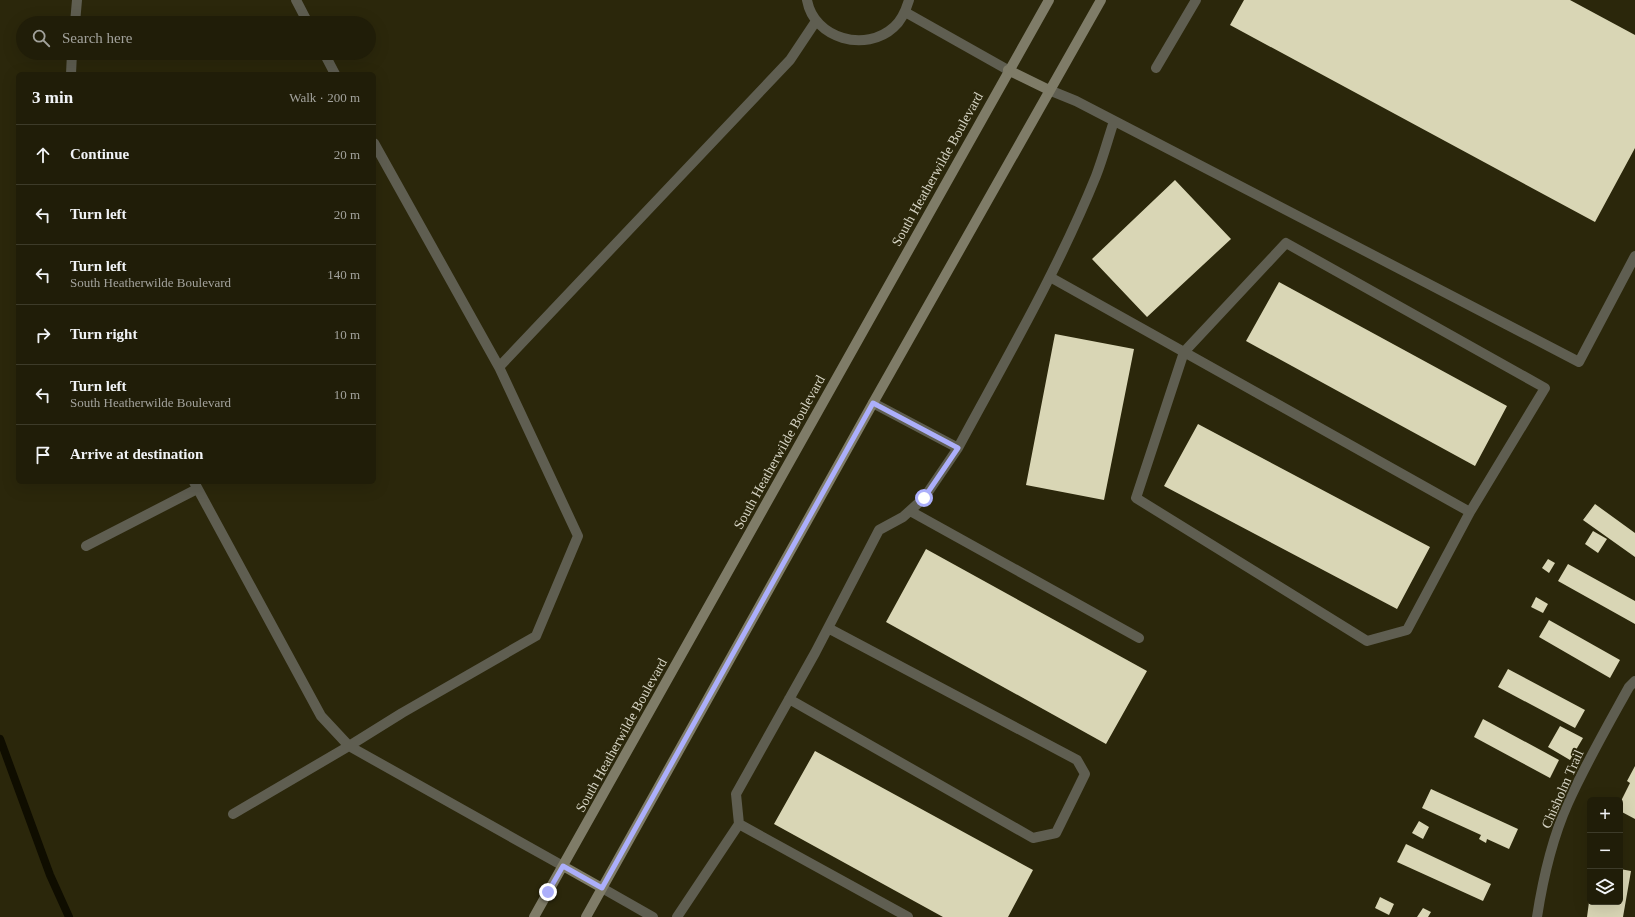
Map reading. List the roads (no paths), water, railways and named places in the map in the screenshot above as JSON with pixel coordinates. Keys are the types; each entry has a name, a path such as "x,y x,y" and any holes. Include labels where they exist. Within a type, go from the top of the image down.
{"main road":[{"name":"South Heatherwilde Boulevard","path":"534,917 1008,70 1049,0"},
{"path":"586,917 873,403 1101,0"},
{"path":"1008,70 1050,90"},
{"path":"563,866 602,888"}],"street":[{"path":"76,16 77,0"},
{"path":"296,0 304,16"},
{"path":"807,0 808,6 816,21 829,32 845,39 862,41 879,36 894,27 905,12 909,0"},
{"path":"1156,68 1196,0"},
{"path":"905,12 1008,70"},
{"path":"499,367 790,60 816,21"},
{"path":"70,72 71,60"},
{"path":"328,60 334,72"},
{"path":"1050,90 1076,101 1579,362 1635,256"},
{"path":"677,917 739,824 736,794 828,628 879,530 903,517 924,498 958,448 1050,277 1071,234 1097,174 1114,121"},
{"path":"233,814 402,713 536,636 578,536 499,367 376,147"},
{"path":"1286,243 1545,388 1470,512 1407,630 1367,641 1136,498 1184,352 1286,243"},
{"path":"1050,277 1470,512"},
{"path":"873,403 958,448"},
{"path":"86,546 195,485 321,716 348,746 563,866"},
{"path":"910,511 1139,638"},
{"path":"789,699 1032,838 1056,833 1085,774 1077,760 828,628"},
{"name":"Chisholm Trail","path":"1537,917 1549,856 1568,804 1598,744 1633,687"},
{"path":"739,824 908,917"},
{"path":"602,888 653,917"}],"waterway":[{"path":"0,739 50,875 69,917"}]}
